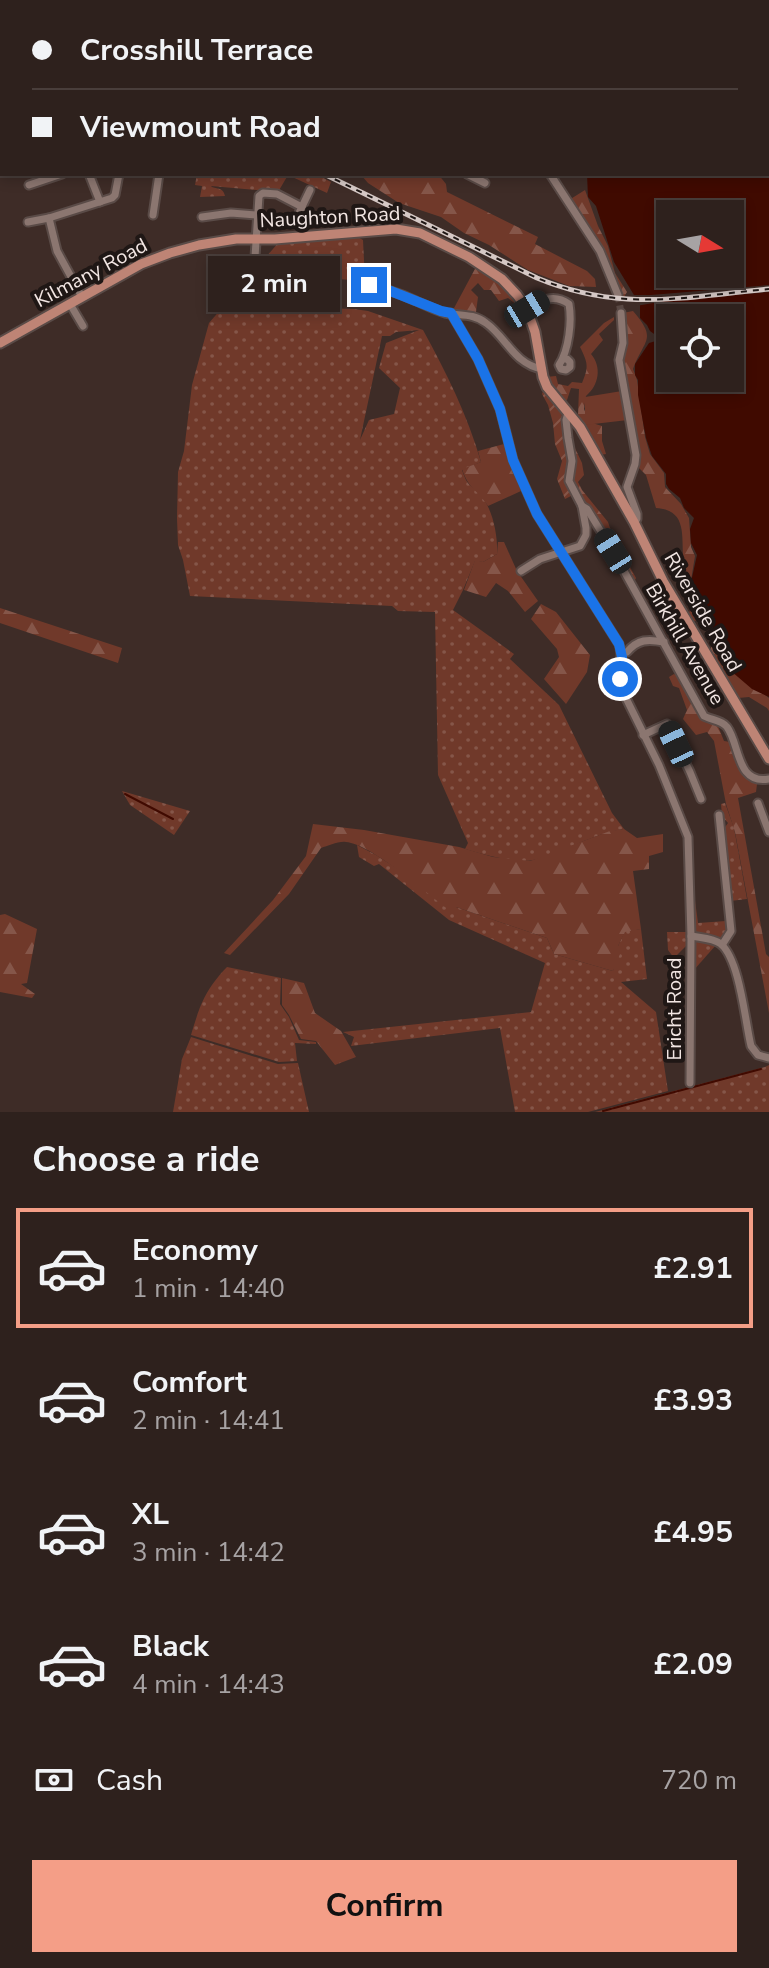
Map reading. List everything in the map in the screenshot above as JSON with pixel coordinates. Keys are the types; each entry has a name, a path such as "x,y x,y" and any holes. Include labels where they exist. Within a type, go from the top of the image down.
{"main road":[{"name":"Naughton Road","path":"253,239 390,229 420,233 461,252 493,272 527,309 547,387 580,427 634,522"},
{"name":"Kilmany Road","path":"0,343 141,264 199,245 253,239"},
{"name":"Riverside Road","path":"634,522 663,581 769,759"}],"street":[{"path":"29,185 50,176"},
{"path":"90,176 100,202"},
{"path":"28,222 114,197 119,176"},
{"path":"153,215 159,176"},
{"path":"471,176 485,183"},
{"path":"551,176 600,251 618,295"},
{"path":"228,282 239,286 255,257 253,239 259,196 263,193 277,194 301,210 310,190"},
{"path":"202,217 231,213 257,215"},
{"path":"49,218 57,251 82,297"},
{"path":"357,283 383,288 441,311 475,316 495,330 505,344 528,364 542,369"},
{"path":"527,309 542,300 553,298 569,304 570,327 563,359"},
{"path":"70,304 83,326"},
{"name":"Ericht Road","path":"451,313 478,359 500,409 513,460 537,514 619,644 621,688 659,765 688,837 690,1083"},
{"path":"621,313 623,343 619,360 636,455 627,487 637,514 634,522"},
{"path":"521,571 540,559 574,549 583,542 586,528 582,506 569,481 572,461 567,429 570,416"},
{"name":"Birkhill Avenue","path":"582,506 587,509 613,551 704,716 721,722 729,730 737,754 751,776 769,779"},
{"path":"627,652 641,641 664,642"},
{"path":"643,735 667,724 701,799"},
{"path":"758,803 769,832"},
{"path":"722,821 731,931 722,945"},
{"path":"691,936 722,945 735,966 751,1046 758,1055 769,1058"}],"green space":[{"path":"197,176 287,176 278,192 211,186 221,189 225,196 200,197 202,186 195,185"},
{"path":"290,176 320,176 331,182 327,193"},
{"path":"362,176 440,176 446,184 447,192 538,237 535,244 587,271 595,279 596,287 569,286 528,270 441,217 399,203"},
{"path":"585,190 608,246 615,273 627,292 624,297 620,297 601,251 569,200"},
{"path":"354,235 363,240 365,281 324,278 323,308 368,311 423,330 456,394 475,444 481,462 462,470 468,483 489,508 497,540 497,554 483,562 475,561 453,610 514,654 510,659 559,705 612,813 624,829 526,861 508,860 465,849 468,843 438,775 435,612 398,611 392,606 190,596 178,545 177,518 178,472 184,451 192,385 209,323 279,242","holes":["419,330 386,343 379,368 400,388 394,414 369,420 360,440 382,336"]},
{"path":"476,267 502,286 523,310 508,298 499,301 491,290 484,290 478,283 471,290 478,297 476,312 453,310"},
{"path":"633,311 647,334 633,369 645,437 650,454 664,473 665,487 689,518 691,547 695,556 690,586 707,608 710,619 692,621 689,613 691,607 677,578 666,570 683,554 680,523 672,513 656,508 646,475 638,467 621,362 623,313"},
{"path":"614,317 599,334 603,340 591,354 597,364 598,376 586,396 584,409 589,422 602,426 606,454 600,455 578,416 579,389 571,388 567,400 562,402 546,377 556,376 558,384 568,386 572,382 582,383 587,365 580,347"},
{"path":"543,391 562,416 573,495 565,499 557,479 562,461"},
{"path":"622,391 628,420 585,425 585,397"},
{"path":"571,423 574,446 584,475 578,482 608,522 636,578 633,584 573,485 575,458"},
{"path":"504,444 521,491 488,506 470,485 462,469 481,462 478,451"},
{"path":"498,542 504,542 517,571 538,601 525,612 508,591 496,583 486,597 464,590 475,560 483,562 497,554"},
{"path":"541,604 556,612 590,655 587,672 566,704 544,679 559,657 557,649 531,619"},
{"path":"0,608 122,648 118,663 0,623"},
{"path":"718,638 750,684 769,698 769,711 749,697 738,698 709,655 713,641"},
{"path":"674,674 680,677 705,722 718,726 724,741 730,742 742,771 757,784 756,792 738,798 769,957 769,1013 735,832 726,804 714,741 707,732 696,735 683,719 687,710 679,688 673,686 669,677"},
{"path":"122,791 190,811 174,835 130,805"},
{"path":"725,803 734,828 747,899 730,901 723,830 728,823 722,816 721,804"},
{"path":"313,824 364,830 459,847 493,857 530,861 610,831 624,829 637,838 663,834 663,852 649,856 649,869 633,871 641,929 625,932 618,946 620,954 613,971 554,954 547,938 456,907 448,909 383,860 346,842 321,848 289,894 230,955 224,953 273,900 306,856"},
{"path":"357,845 456,907 547,938 554,954 613,971 625,931 641,929 647,979 621,982 656,1012 668,1091 588,1112 515,1112 500,1028 351,1046 354,1037 343,1032 531,1012 545,963 449,920 379,864 374,866 359,857"},
{"path":"694,893 698,923 726,921 727,933 720,938 694,932"},
{"path":"5,914 37,929 27,983 21,984 35,994 32,998 0,992 0,915"},
{"path":"667,932 686,932 686,946 674,958 668,950"},
{"path":"699,940 716,945 693,971 695,945"},
{"path":"227,967 281,978 280,1004 299,1040 316,1044 295,1043 297,1061 279,1062 191,1035 204,998"},
{"path":"282,978 304,983 315,1013 341,1031 356,1057 335,1065 316,1041 301,1039 282,1005"},
{"path":"191,1037 278,1064 298,1063 309,1112 173,1112 182,1059"},
{"path":"769,1065 769,1112 595,1112 765,1067"}],"shaded area":[{"path":"587,176 769,176 769,697 752,689 724,665 707,608 691,582 697,555 691,543 690,529 694,518 684,508 680,498 669,489 666,474 652,456 635,375 635,364 649,343 656,341 656,392 744,392 744,304 656,304 656,335 640,318 640,305 614,262 596,206 588,197"}],"pier":[{"path":"769,285 769,292 636,306 629,295 651,295"}],"waterway":[{"path":"125,794 173,819"},
{"path":"603,1111 761,1069"}],"tunnel":[{"path":"618,295 621,313"}],"railway":[{"path":"328,176 537,278 570,289 604,297 644,300 769,289"}],"route":[{"path":"369,285 451,313 478,359 500,409 513,460 537,514 619,644 622,657 620,679"}]}
